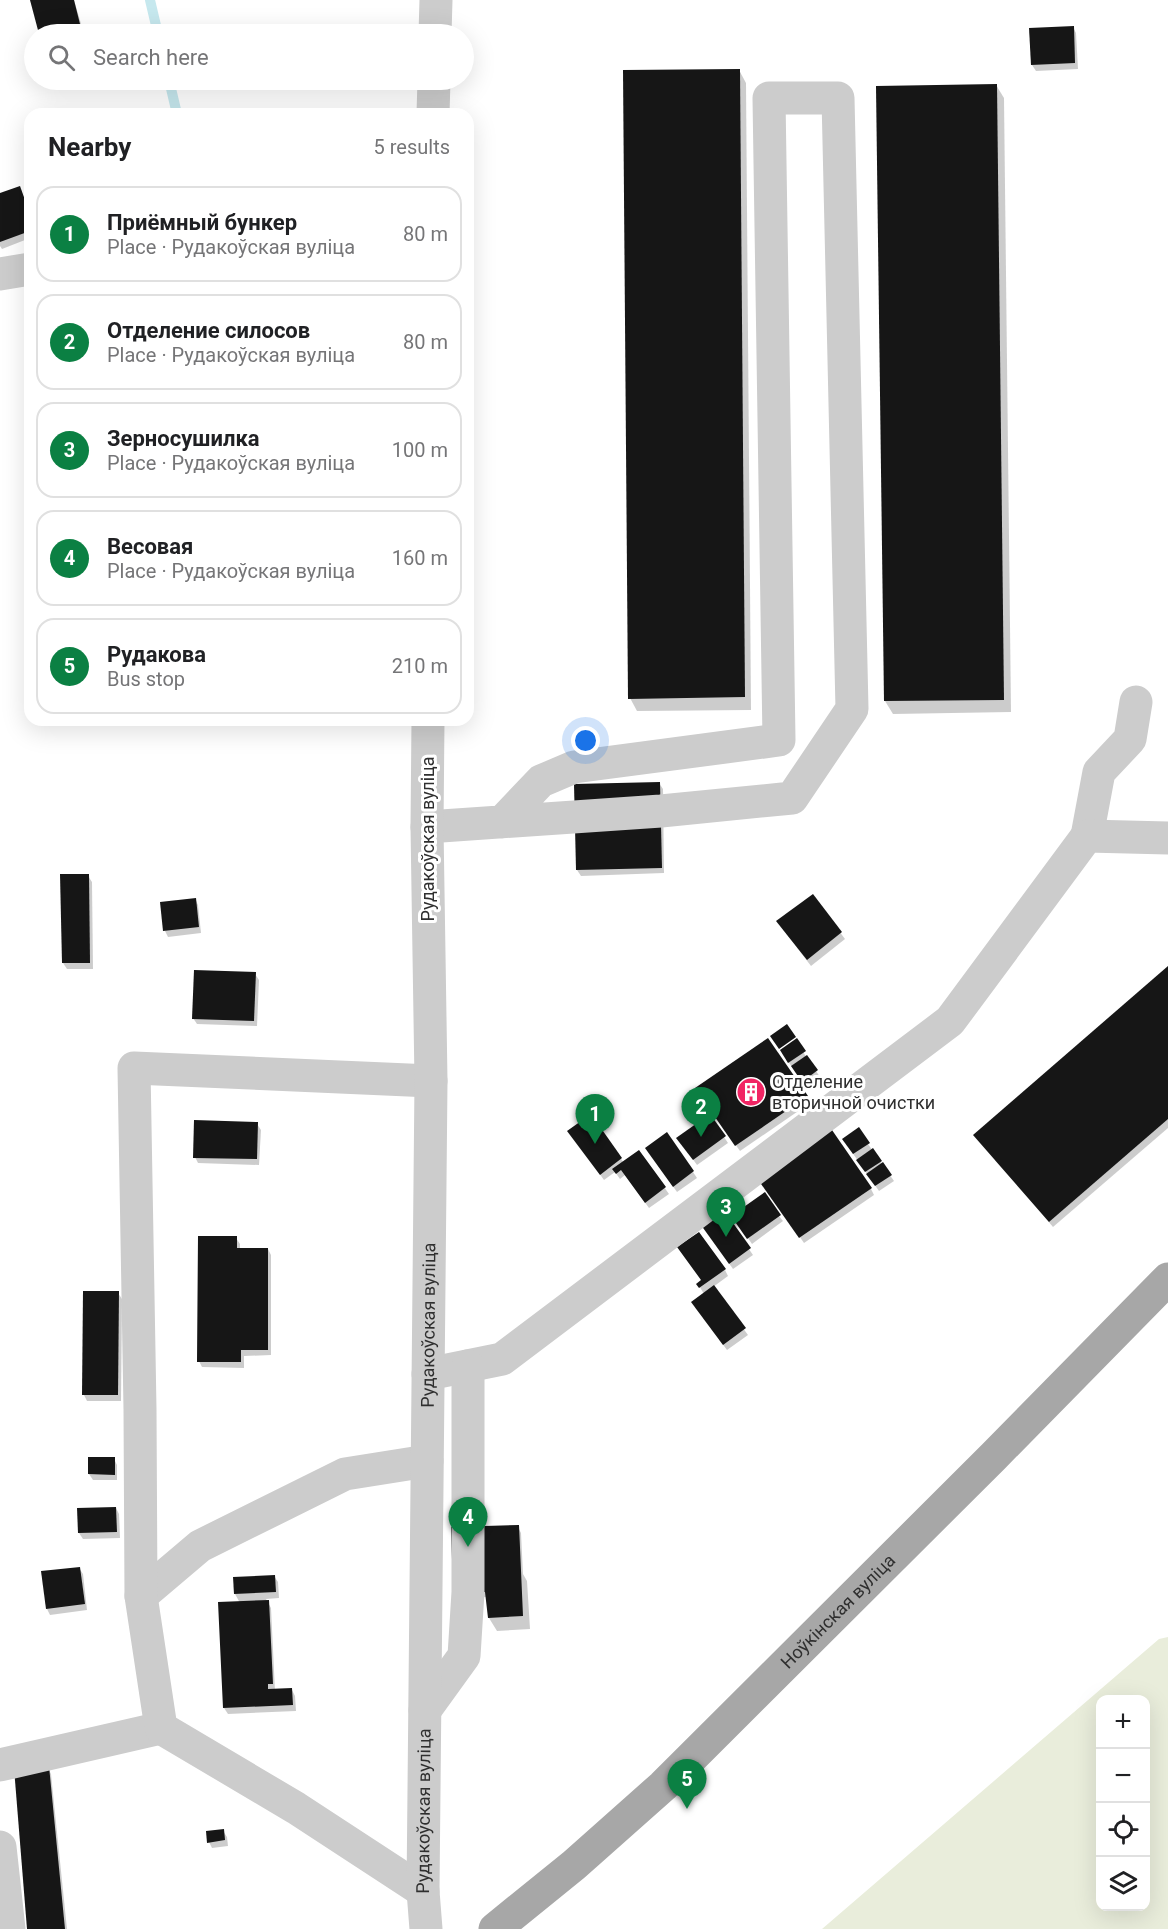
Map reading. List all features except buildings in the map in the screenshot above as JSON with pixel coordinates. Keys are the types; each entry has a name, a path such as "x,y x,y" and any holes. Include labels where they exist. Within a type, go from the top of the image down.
{"main road":[{"name":"Ноўкінская вуліца","path":"495,1929 574,1865 663,1786 1060,1390 1168,1279"}],"street":[{"path":"435,0 435,24"},
{"path":"433,108 434,90"},
{"path":"427,827 502,822 661,811 792,798 852,709 838,98 769,98 779,740 574,767 541,781 502,822"},
{"path":"0,274 24,270"},
{"path":"428,1374 502,1359 950,1021 1087,836 1099,772 1130,739 1136,702"},
{"name":"Рудакоўская вуліца","path":"426,1929 423,1891 431,1082 427,827 428,726"},
{"path":"1087,836 1168,838"},
{"path":"161,1728 141,1596 134,1068 431,1082"},
{"path":"425,1710 464,1656 468,1592 468,1366"},
{"path":"141,1596 200,1546 345,1474 427,1461"},
{"path":"0,1765 161,1728 296,1808 423,1891"},
{"path":"0,1847 9,1929"}],"green space":[{"path":"1168,1637 1168,1929 822,1929 1159,1639"}],"waterway":[{"path":"150,0 156,24"},
{"path":"171,90 176,108"}],"place":[{"name":"Отделение вторичной очистки","path":"751,1092"},
{"name":"Отделение силосов","path":"701,1137"},
{"name":"Приёмный бункер","path":"595,1144"},
{"name":"Зерносушилка","path":"726,1237"},
{"name":"Весовая","path":"468,1547"},
{"name":"Рудакова","path":"687,1809"}]}
